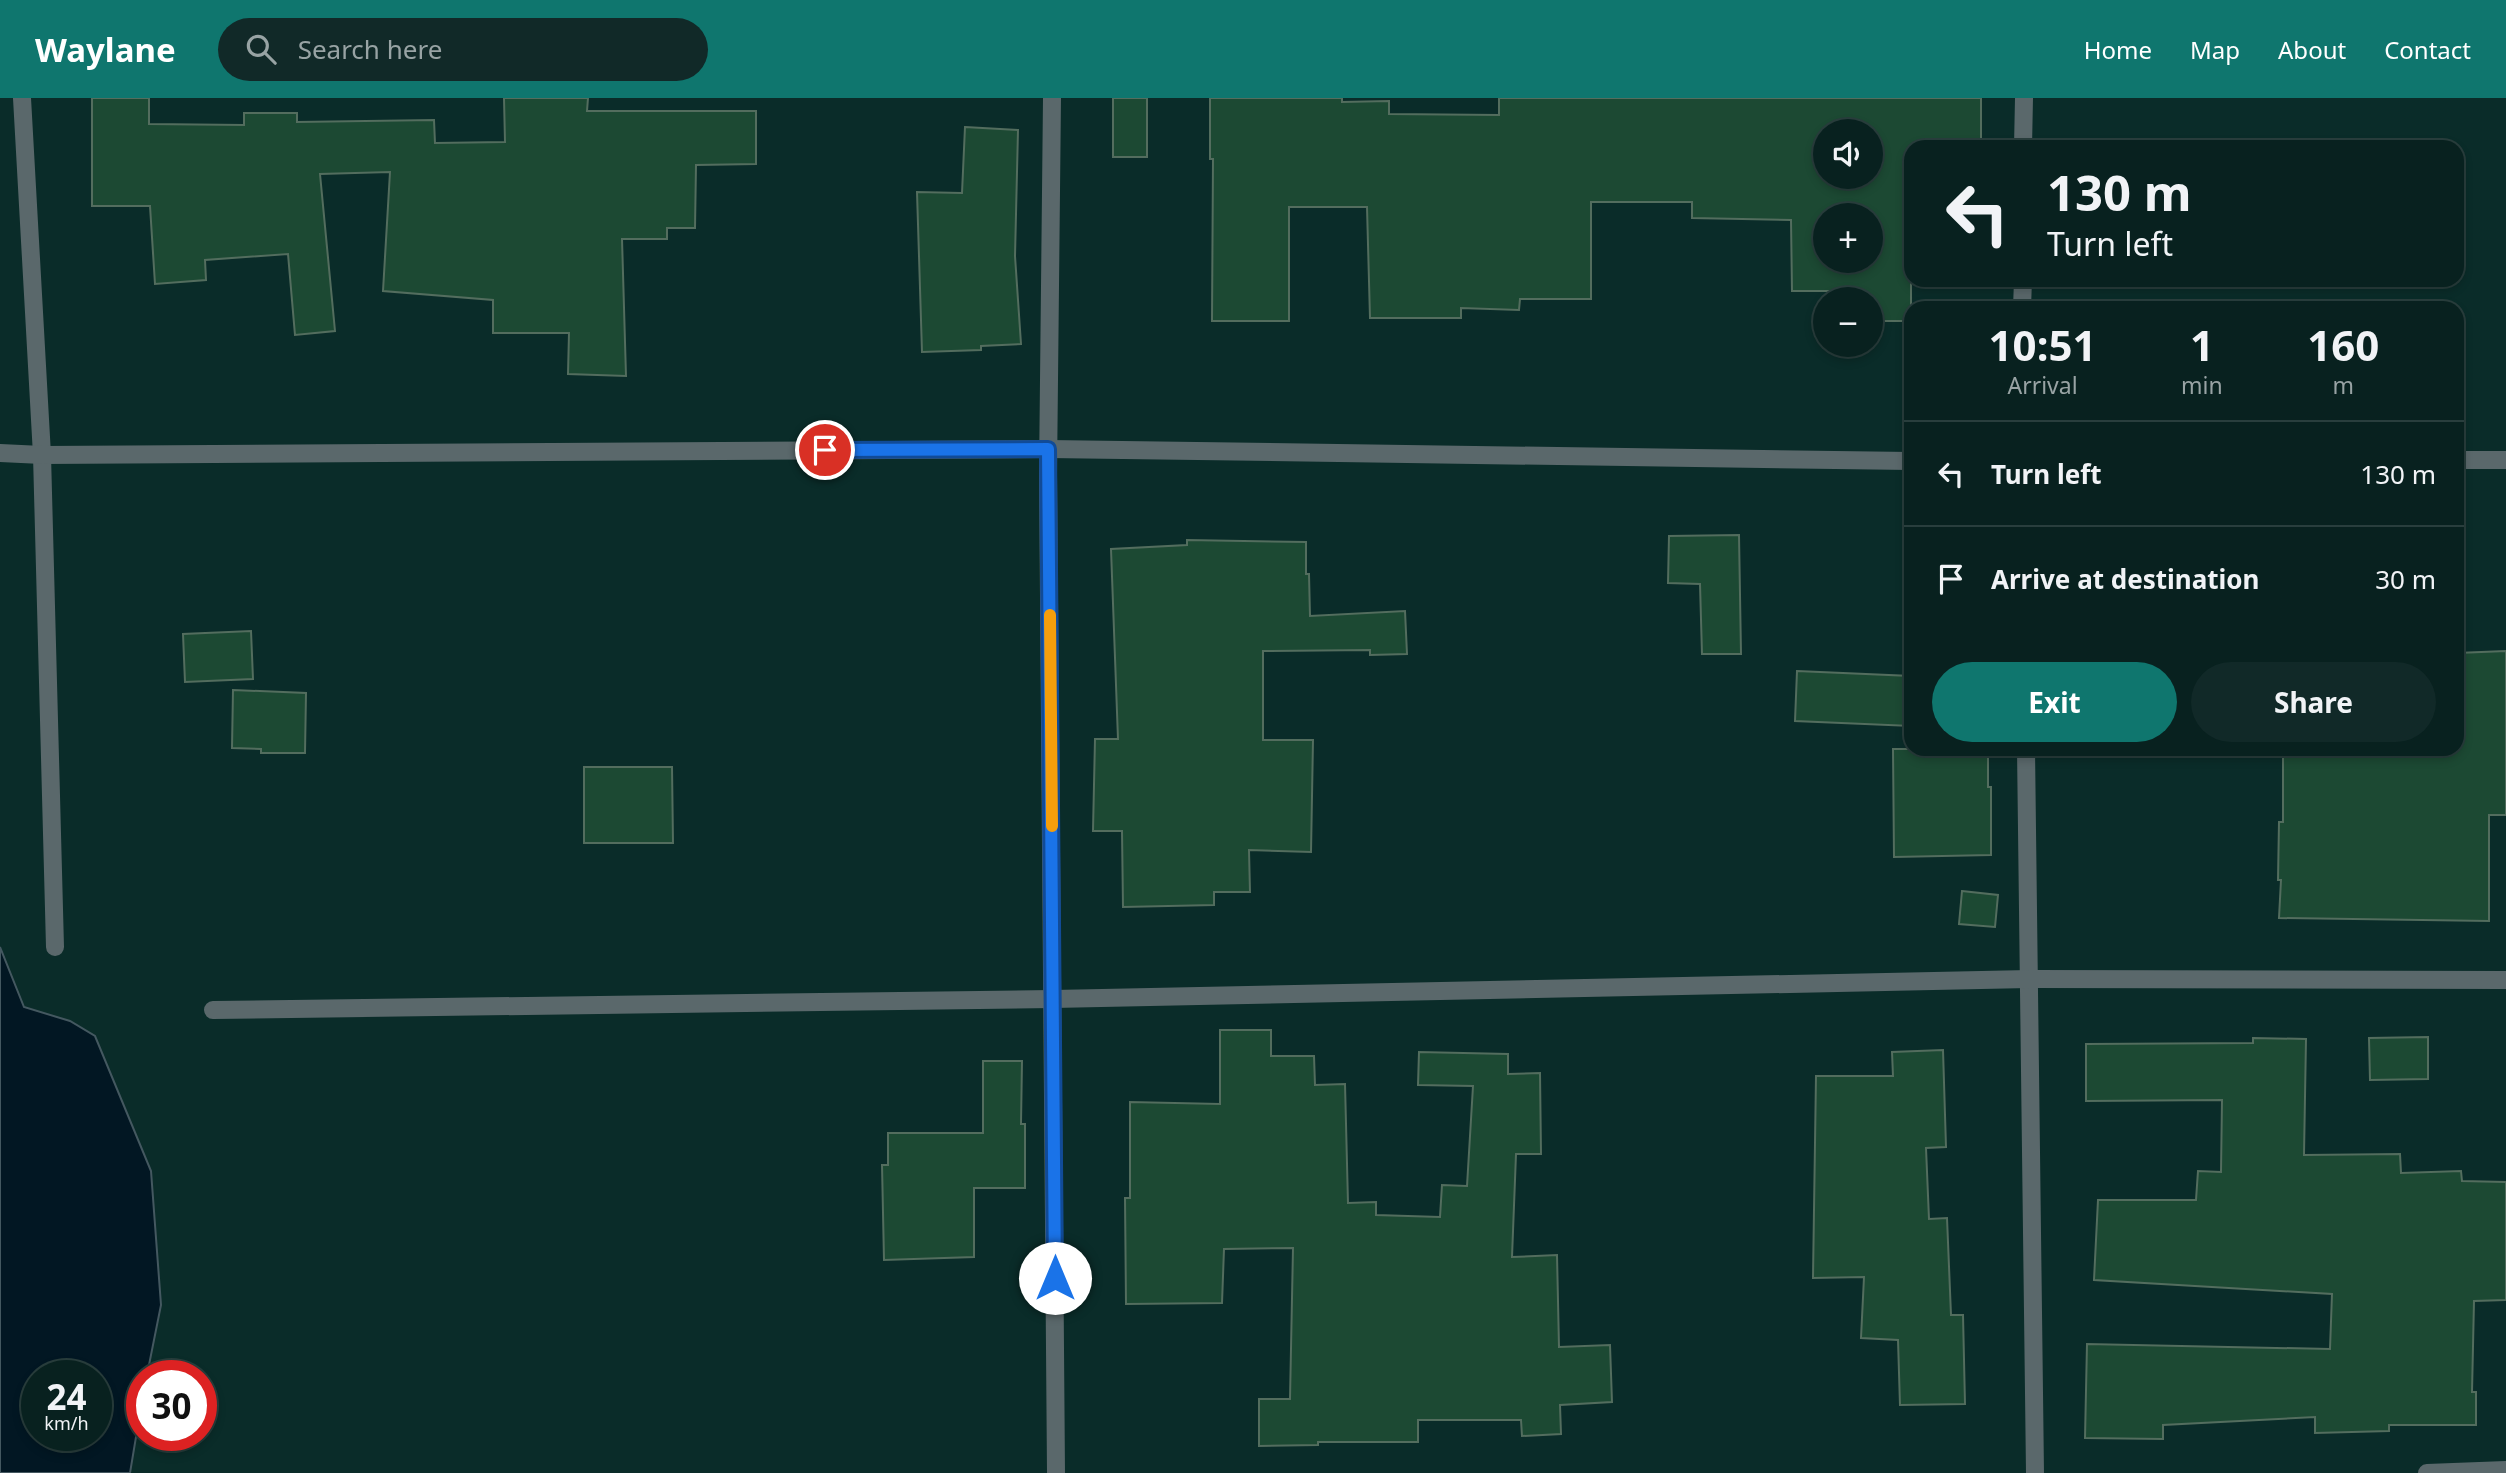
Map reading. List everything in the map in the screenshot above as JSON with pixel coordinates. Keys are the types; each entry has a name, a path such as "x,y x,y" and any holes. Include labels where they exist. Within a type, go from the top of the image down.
{"street":[{"path":"22,98 42,455 55,947"},
{"path":"1052,98 1048,449 1056,1473"},
{"path":"2023,140 2024,98"},
{"path":"0,453 42,455 1048,449 1904,461"},
{"path":"2464,460 2506,460"},
{"path":"2026,756 2035,1473"},
{"path":"213,1010 1053,999 2029,979 2506,980"},
{"path":"2427,1473 2506,1470"}],"water":[{"path":"0,947 24,1007 70,1021 95,1036 151,1171 161,1305 150,1360 126,1360 126,1451 134,1451 130,1473 0,1473"}],"building":[{"path":"92,98 149,98 149,124 244,125 244,113 297,113 297,122 434,120 435,143 505,142 504,98 588,98 587,111 756,111 756,164 696,165 695,228 667,228 667,239 622,239 626,376 568,374 569,333 493,333 493,300 383,291 390,172 320,174 335,331 295,335 288,254 205,260 206,280 155,284 150,206 92,206"},
{"path":"1113,98 1147,98 1147,157 1113,157"},
{"path":"1210,98 1342,98 1342,102 1389,101 1389,114 1499,115 1499,98 1981,98 1981,140 1904,140 1904,287 1911,287 1911,301 1904,301 1904,321 1883,321 1883,287 1813,287 1813,291 1792,291 1791,220 1692,218 1692,202 1591,202 1591,299 1520,299 1519,310 1461,308 1461,318 1370,318 1367,207 1289,207 1289,321 1212,321 1213,159 1210,159"},
{"path":"965,127 1018,130 1015,256 1021,344 981,346 981,350 922,352 917,192 962,193"},
{"path":"1739,535 1741,654 1702,654 1700,584 1668,583 1669,536"},
{"path":"1187,540 1306,542 1310,616 1405,611 1407,654 1370,655 1370,650 1263,651 1263,740 1313,740 1311,852 1249,850 1250,892 1214,892 1214,905 1123,907 1122,831 1093,831 1095,739 1118,739 1111,549 1187,545"},
{"path":"251,631 253,679 185,682 183,634"},
{"path":"2506,651 2506,815 2489,815 2489,921 2279,918 2279,822 2283,822 2283,756 2464,756 2464,653"},
{"path":"1797,671 1904,676 1904,726 1795,721"},
{"path":"233,690 306,693 305,753 261,753 261,749 232,748"},
{"path":"1893,749 1904,749 1904,756 1988,756 1991,855 1894,857"},
{"path":"584,767 672,767 673,843 584,843"},
{"path":"1962,891 1998,895 1995,927 1959,924"},
{"path":"1220,1030 1271,1030 1271,1056 1314,1056 1315,1085 1345,1084 1348,1203 1376,1202 1376,1215 1440,1217 1442,1185 1467,1186 1473,1086 1418,1085 1419,1052 1508,1054 1508,1074 1540,1073 1541,1154 1516,1154 1512,1257 1557,1255 1559,1347 1610,1345 1612,1402 1560,1405 1561,1434 1522,1436 1521,1420 1418,1420 1418,1442 1318,1442 1318,1445 1259,1446 1259,1399 1290,1399 1293,1248 1224,1249 1222,1303 1126,1304 1125,1198 1130,1198 1130,1102 1220,1104"},
{"path":"2428,1037 2428,1079 2370,1080 2369,1038"},
{"path":"2253,1038 2306,1039 2304,1155 2400,1154 2401,1173 2461,1171 2462,1181 2506,1182 2506,1300 2474,1301 2472,1392 2476,1392 2476,1425 2389,1425 2389,1431 2315,1433 2315,1417 2163,1425 2163,1439 2085,1438 2087,1344 2330,1349 2332,1294 2094,1280 2098,1200 2196,1200 2198,1171 2221,1172 2222,1100 2086,1101 2086,1044 2253,1043"},
{"path":"1943,1050 1946,1147 1926,1148 1929,1219 1947,1218 1951,1315 1963,1315 1965,1404 1900,1405 1898,1340 1861,1338 1864,1277 1813,1278 1816,1076 1893,1076 1892,1052"},
{"path":"983,1061 1022,1061 1021,1124 1025,1124 1025,1188 974,1188 974,1257 884,1260 882,1165 888,1165 888,1133 983,1133"}],"slow traffic":[{"path":"1050,615 1052,826"}],"route":[{"path":"825,450 1048,449 1055,1278"}]}
